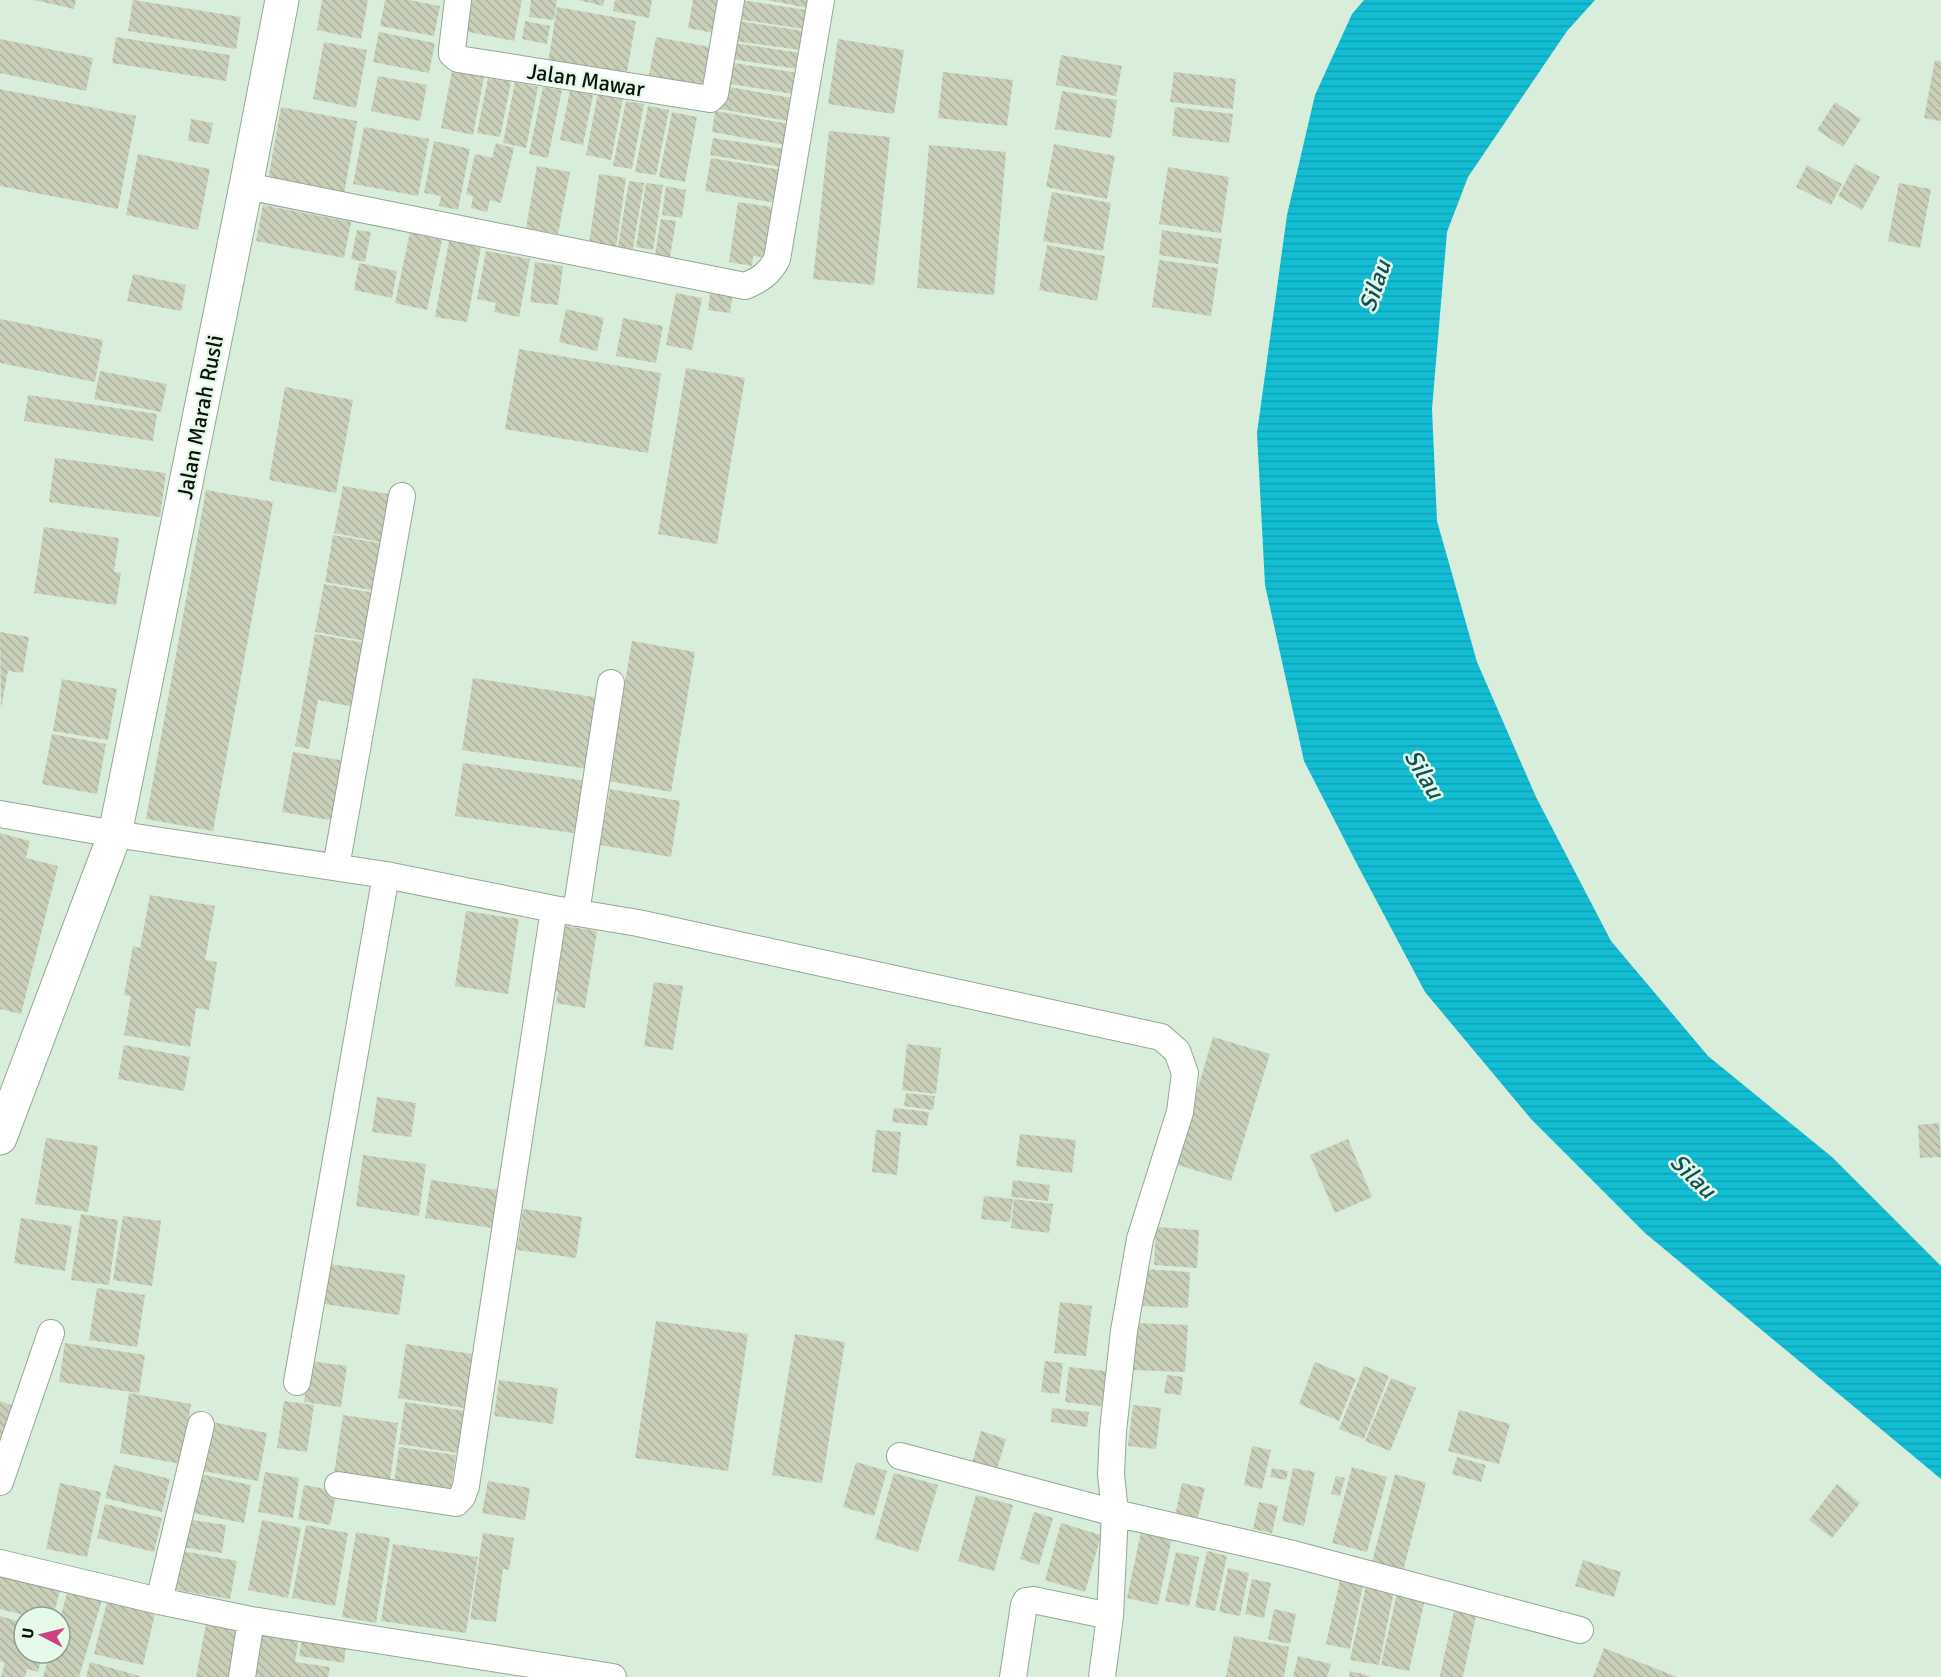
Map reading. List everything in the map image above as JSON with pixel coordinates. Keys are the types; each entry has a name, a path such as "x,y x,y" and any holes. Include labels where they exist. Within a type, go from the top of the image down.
{"main road":[{"name":"Jalan Marah Rusli","path":"0,1138 115,834 282,0"}],"street":[{"name":"Jalan Mawar","path":"458,0 452,50 458,59 706,99 715,94 731,0"},
{"path":"246,186 745,286 764,277 777,259 820,0"},
{"path":"336,867 402,496"},
{"path":"338,1485 456,1503 462,1497 466,1486 565,911 611,683"},
{"path":"0,814 115,834 386,875 565,911 638,923 1161,1037 1177,1051 1185,1073 1180,1112 1140,1239 1124,1331 1113,1431 1111,1474 1115,1513 1110,1616 1102,1677"},
{"path":"297,1382 386,875"},
{"path":"0,1482 51,1333"},
{"path":"159,1601 201,1425"},
{"path":"900,1456 1115,1513 1293,1554 1580,1630"},
{"path":"0,1563 159,1601 251,1620 613,1677"},
{"path":"1013,1677 1023,1605 1026,1601 1033,1600 1110,1616"},
{"path":"242,1677 251,1620"}],"water":[{"name":"Silau","path":"1364,0 1595,0 1567,31 1468,177 1447,232 1432,409 1437,521 1477,662 1536,797 1611,941 1708,1056 1832,1157 1941,1266 1941,1479 1645,1233 1531,1119 1425,992 1304,761 1265,585 1257,433 1287,215 1315,95 1352,14"}],"building":[{"path":"34,0 76,0 74,9"},
{"path":"133,0 241,17 236,49 128,31"},
{"path":"322,0 368,0 361,39 317,30"},
{"path":"385,0 409,0 440,6 434,36 380,26"},
{"path":"470,0 522,0 514,41 464,31"},
{"path":"531,0 557,0 554,20 529,17"},
{"path":"578,0 604,0 603,6"},
{"path":"615,0 652,0 649,18 613,11"},
{"path":"693,0 725,0 719,34 688,28"},
{"path":"741,0 813,11 810,30 738,19"},
{"path":"767,0 814,0 813,9"},
{"path":"557,7 636,21 626,77 548,63"},
{"path":"525,21 550,26 547,44 522,39"},
{"path":"738,21 810,32 807,51 735,41"},
{"path":"379,32 435,43 429,73 373,62"},
{"path":"116,37 230,55 226,81 112,63"},
{"path":"656,37 710,47 702,86 649,75"},
{"path":"0,39 93,58 86,91 0,73"},
{"path":"838,39 904,50 894,114 828,104"},
{"path":"324,42 367,50 356,108 313,99"},
{"path":"733,43 807,54 805,70 730,59"},
{"path":"1061,55 1122,66 1116,96 1056,85"},
{"path":"1935,60 1941,62 1941,121 1924,118"},
{"path":"728,62 804,74 800,95 724,83"},
{"path":"453,66 485,72 473,135 441,128"},
{"path":"943,72 1013,80 1007,126 938,118"},
{"path":"1174,72 1236,79 1233,109 1170,102"},
{"path":"378,76 427,85 420,121 371,111"},
{"path":"488,78 511,82 500,137 477,133"},
{"path":"515,82 538,87 526,148 503,143"},
{"path":"724,86 798,99 794,122 720,109"},
{"path":"543,87 562,90 548,158 529,154"},
{"path":"0,89 136,116 118,209 0,186"},
{"path":"570,90 593,95 583,145 560,140"},
{"path":"1062,91 1117,100 1111,138 1055,129"},
{"path":"598,93 623,98 611,160 586,155"},
{"path":"626,101 644,104 632,169 613,166"},
{"path":"1835,102 1861,119 1843,147 1817,130"},
{"path":"648,106 669,110 656,175 635,172"},
{"path":"281,107 357,121 344,194 268,180"},
{"path":"1175,107 1233,114 1229,143 1172,136"},
{"path":"715,111 795,125 791,146 712,132"},
{"path":"672,112 697,117 685,182 659,177"},
{"path":"191,119 213,123 209,144 188,141"},
{"path":"364,127 429,139 418,196 353,184"},
{"path":"829,131 890,137 874,285 813,279"},
{"path":"713,138 791,150 788,168 710,155"},
{"path":"434,141 470,149 458,210 439,206 441,196 424,193"},
{"path":"496,143 514,148 501,203 490,200 487,212 471,208 473,196 466,194 475,154 492,158"},
{"path":"1054,144 1115,156 1107,199 1046,187"},
{"path":"929,145 1006,152 994,295 917,288"},
{"path":"138,154 210,169 198,230 126,215"},
{"path":"711,158 787,171 782,204 705,191"},
{"path":"1855,164 1880,177 1862,210 1838,196"},
{"path":"1807,165 1842,184 1831,205 1796,187"},
{"path":"537,166 570,172 558,234 526,228"},
{"path":"1168,167 1229,177 1221,233 1159,224"},
{"path":"599,174 626,178 616,248 589,244"},
{"path":"629,181 644,183 632,254 617,252"},
{"path":"646,183 663,185 653,250 636,247"},
{"path":"1899,183 1931,189 1920,248 1888,241"},
{"path":"666,186 686,190 682,218 662,215"},
{"path":"1052,192 1111,203 1103,251 1043,241"},
{"path":"738,202 778,208 771,258 753,256 752,266 729,262"},
{"path":"263,205 351,222 344,258 256,241"},
{"path":"661,219 676,221 669,263 654,260"},
{"path":"357,230 371,232 365,262 351,259"},
{"path":"1162,230 1222,239 1218,264 1159,255"},
{"path":"410,232 442,240 427,310 395,303"},
{"path":"449,241 481,247 467,322 435,317"},
{"path":"1047,245 1105,256 1097,301 1039,290"},
{"path":"486,251 530,259 519,317 494,312 496,303 477,299"},
{"path":"1159,260 1218,268 1211,316 1152,307"},
{"path":"535,262 563,266 558,305 530,302"},
{"path":"359,263 397,271 392,298 354,290"},
{"path":"133,274 186,285 181,311 127,301"},
{"path":"711,287 733,291 730,313 708,310"},
{"path":"676,293 702,298 692,350 666,345"},
{"path":"566,309 604,318 597,351 559,342"},
{"path":"623,318 663,326 656,363 616,356"},
{"path":"0,319 103,340 95,382 0,363"},
{"path":"519,349 661,373 648,453 505,429"},
{"path":"686,368 745,378 717,544 658,534"},
{"path":"100,371 167,384 161,412 94,399"},
{"path":"285,387 353,400 336,493 269,480"},
{"path":"28,395 157,414 153,441 24,421"},
{"path":"55,458 166,473 160,517 49,502"},
{"path":"343,486 394,495 385,543 334,533"},
{"path":"206,490 273,502 213,831 146,819"},
{"path":"44,527 119,538 114,572 121,573 116,605 34,593"},
{"path":"333,535 384,544 376,591 325,582"},
{"path":"324,584 375,593 366,641 315,632"},
{"path":"0,632 29,637 23,673 8,671 1,708"},
{"path":"315,634 366,643 354,707 318,700 309,749 295,746"},
{"path":"632,641 695,652 671,792 608,781"},
{"path":"473,678 600,698 588,769 462,750"},
{"path":"62,679 117,689 108,740 53,731"},
{"path":"52,734 106,744 97,794 42,784"},
{"path":"293,752 345,761 335,821 282,812"},
{"path":"463,763 587,781 580,834 455,816"},
{"path":"610,789 680,801 671,857 600,845"},
{"path":"0,833 30,841 26,858 58,866 21,1014 0,1009"},
{"path":"150,895 215,906 205,960 217,962 209,1010 196,1008 190,1047 124,1035 131,996 124,995 133,946 140,948"},
{"path":"466,911 519,919 508,994 455,986"},
{"path":"559,925 597,931 585,1008 556,1003 558,992 548,990"},
{"path":"654,982 683,986 673,1050 644,1046"},
{"path":"1213,1037 1270,1054 1231,1181 1175,1164"},
{"path":"907,1044 941,1048 936,1094 902,1090"},
{"path":"124,1045 190,1057 184,1091 118,1079"},
{"path":"906,1093 935,1096 933,1110 904,1106"},
{"path":"377,1097 416,1103 411,1137 372,1132"},
{"path":"894,1108 929,1112 927,1126 892,1122"},
{"path":"1939,1123 1941,1157 1920,1158 1918,1125"},
{"path":"876,1130 901,1132 897,1175 872,1172"},
{"path":"1020,1134 1076,1140 1072,1173 1016,1166"},
{"path":"46,1138 98,1146 88,1212 35,1204"},
{"path":"1348,1139 1372,1197 1335,1213 1310,1155"},
{"path":"363,1155 426,1164 419,1216 356,1206"},
{"path":"431,1180 498,1190 492,1228 425,1218"},
{"path":"1013,1180 1050,1185 1048,1201 1011,1197"},
{"path":"984,1196 1013,1199 1010,1222 981,1219"},
{"path":"1014,1199 1053,1204 1049,1233 1011,1228"},
{"path":"523,1209 582,1217 576,1258 517,1250"},
{"path":"81,1214 118,1220 109,1285 71,1280"},
{"path":"123,1216 161,1221 152,1286 113,1280"},
{"path":"21,1218 72,1226 65,1271 14,1263"},
{"path":"1156,1227 1199,1230 1197,1268 1154,1265"},
{"path":"329,1264 405,1275 399,1315 324,1304"},
{"path":"1145,1269 1190,1272 1188,1308 1143,1306"},
{"path":"97,1288 145,1295 137,1347 89,1340"},
{"path":"1060,1302 1092,1306 1086,1356 1054,1353"},
{"path":"656,1321 748,1334 728,1471 635,1458"},
{"path":"1136,1323 1188,1325 1185,1372 1133,1370"},
{"path":"795,1334 845,1342 822,1483 772,1475"},
{"path":"65,1343 145,1355 139,1393 59,1382"},
{"path":"406,1344 473,1354 465,1408 398,1398"},
{"path":"310,1361 347,1366 341,1407 304,1402"},
{"path":"1045,1361 1063,1363 1059,1394 1041,1392"},
{"path":"1315,1362 1356,1379 1339,1421 1299,1404"},
{"path":"1364,1366 1389,1376 1364,1439 1339,1429"},
{"path":"1069,1367 1113,1372 1109,1407 1065,1402"},
{"path":"1167,1375 1183,1377 1181,1395 1164,1393"},
{"path":"1391,1378 1416,1388 1390,1451 1365,1441"},
{"path":"499,1380 558,1388 553,1424 494,1416"},
{"path":"129,1393 191,1404 181,1464 120,1453"},
{"path":"0,1401 16,1407 0,1446"},
{"path":"284,1401 314,1405 307,1452 277,1448"},
{"path":"405,1402 464,1411 457,1453 399,1444"},
{"path":"1133,1405 1161,1408 1156,1449 1128,1446"},
{"path":"1052,1408 1089,1412 1087,1427 1051,1422"},
{"path":"1459,1410 1510,1424 1499,1464 1448,1451"},
{"path":"343,1415 398,1423 389,1488 333,1480"},
{"path":"207,1421 267,1433 258,1481 198,1470"},
{"path":"981,1431 1006,1439 997,1469 972,1463"},
{"path":"1252,1446 1271,1450 1262,1489 1244,1485"},
{"path":"399,1447 456,1455 449,1500 393,1492"},
{"path":"1457,1457 1486,1465 1481,1482 1452,1474"},
{"path":"856,1462 887,1471 874,1516 843,1507"},
{"path":"114,1465 170,1479 162,1512 105,1498"},
{"path":"1352,1467 1387,1477 1367,1552 1332,1543"},
{"path":"1272,1468 1288,1471 1286,1480 1270,1477"},
{"path":"1293,1468 1315,1472 1304,1526 1282,1521"},
{"path":"265,1472 299,1478 293,1518 258,1512"},
{"path":"195,1473 251,1485 244,1523 187,1512"},
{"path":"894,1473 938,1485 918,1552 875,1539"},
{"path":"1395,1474 1426,1483 1403,1571 1372,1562"},
{"path":"1336,1476 1345,1478 1340,1496 1331,1494"},
{"path":"488,1481 530,1488 525,1520 482,1513"},
{"path":"60,1483 101,1492 87,1557 46,1549"},
{"path":"1182,1483 1205,1488 1196,1525 1174,1521"},
{"path":"1837,1484 1860,1503 1832,1538 1809,1520"},
{"path":"304,1485 337,1491 330,1525 298,1519"},
{"path":"976,1495 1013,1505 994,1571 958,1561"},
{"path":"1259,1502 1278,1506 1272,1533 1253,1529"},
{"path":"105,1504 162,1518 154,1552 97,1538"},
{"path":"1034,1512 1053,1518 1039,1565 1020,1559"},
{"path":"185,1519 226,1525 222,1553 181,1547"},
{"path":"262,1520 301,1528 288,1598 248,1590"},
{"path":"1061,1523 1101,1535 1085,1592 1045,1580"},
{"path":"306,1525 348,1533 335,1606 292,1598"},
{"path":"356,1532 390,1538 376,1623 342,1617"},
{"path":"1141,1532 1172,1538 1158,1605 1127,1598"},
{"path":"483,1533 514,1538 509,1570 503,1569 496,1622 470,1619"},
{"path":"393,1544 478,1557 466,1633 381,1621"},
{"path":"183,1551 237,1561 230,1599 176,1590"},
{"path":"1207,1551 1227,1556 1215,1611 1195,1607"},
{"path":"1176,1552 1199,1557 1189,1606 1165,1601"},
{"path":"1583,1560 1621,1572 1614,1597 1575,1586"},
{"path":"0,1566 62,1583 56,1605 12,1605 12,1612 0,1609"},
{"path":"1228,1568 1249,1573 1240,1616 1219,1612"},
{"path":"1252,1579 1271,1583 1264,1618 1245,1614"},
{"path":"1340,1580 1363,1585 1350,1649 1326,1644"},
{"path":"1366,1586 1394,1591 1379,1665 1350,1660"},
{"path":"68,1590 102,1600 79,1677 43,1677 46,1665 72,1665 72,1605 64,1605"},
{"path":"1397,1593 1425,1599 1409,1671 1381,1665"},
{"path":"108,1598 156,1610 143,1665 94,1654"},
{"path":"1274,1609 1296,1614 1290,1644 1268,1639"},
{"path":"1454,1611 1476,1616 1463,1677 1443,1677 1440,1676"},
{"path":"0,1616 12,1620 12,1665 40,1665 38,1672 27,1669 25,1677 1,1677 5,1663 0,1661"},
{"path":"207,1619 240,1626 231,1677 196,1677"},
{"path":"264,1627 300,1633 295,1662 330,1667 328,1677 256,1677"},
{"path":"303,1631 347,1637 344,1663 299,1656"},
{"path":"1234,1636 1289,1647 1284,1677 1226,1677"},
{"path":"1604,1648 1677,1677 1593,1677"},
{"path":"1298,1656 1331,1664 1327,1677 1293,1677"},
{"path":"90,1662 140,1676 140,1677 86,1677"},
{"path":"1350,1671 1370,1676 1349,1677"}]}
